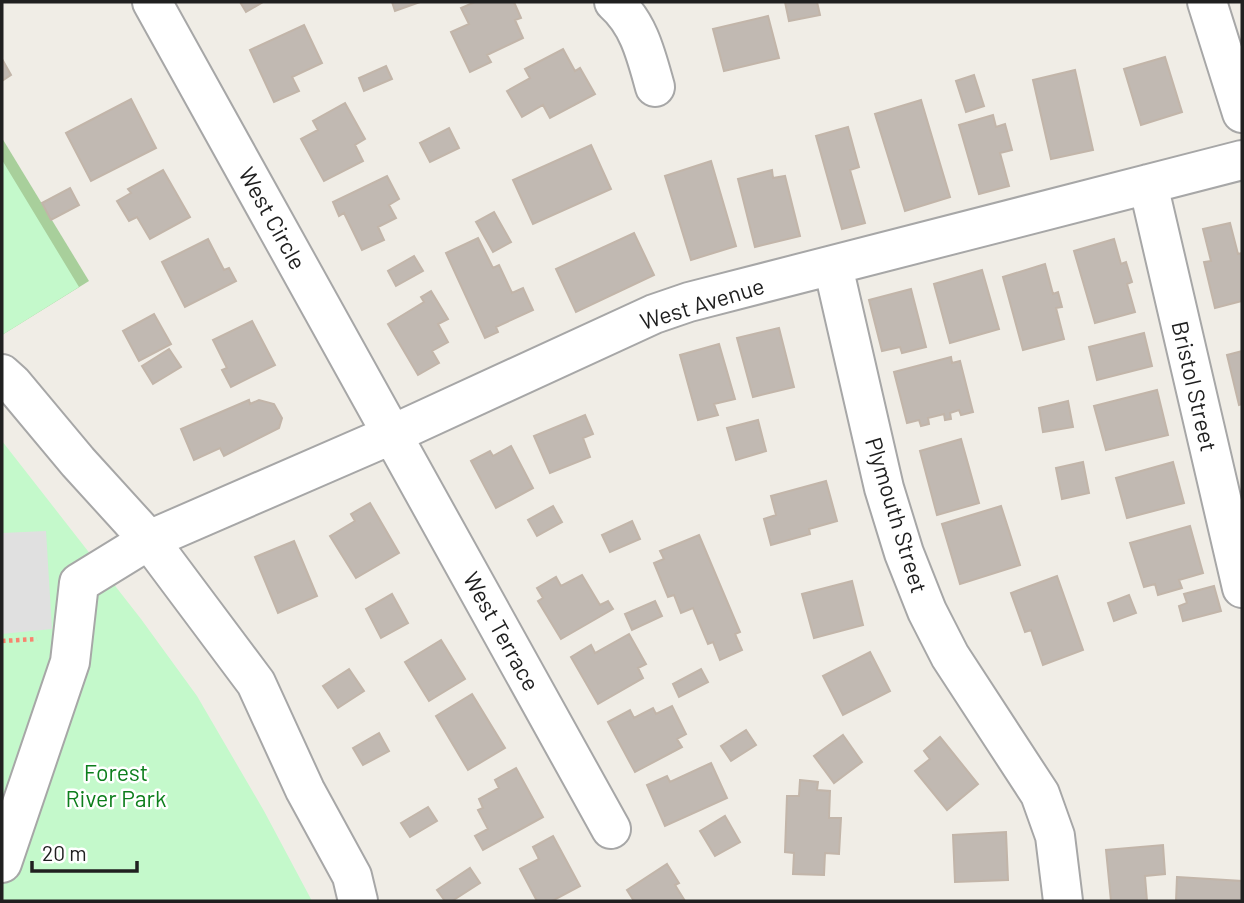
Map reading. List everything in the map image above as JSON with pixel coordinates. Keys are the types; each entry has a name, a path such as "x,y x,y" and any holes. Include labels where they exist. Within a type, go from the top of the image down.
{"street":[{"name":"West Circle","path":"152,2 393,434"},
{"path":"614,2 628,14 643,46 655,87"},
{"path":"1207,2 1242,113"},
{"name":"West Avenue","path":"2,863 70,662 79,583 149,540 393,434 654,314 689,302 1242,160"},
{"name":"Bristol Street","path":"1148,184 1242,588"},
{"name":"Plymouth Street","path":"833,266 884,488 904,552 927,611 950,656 1040,794 1055,836 1063,901"},
{"path":"2,374 149,540 256,683 306,790 352,877 358,901"},
{"name":"West Terrace","path":"393,434 611,828"}],"green space":[{"path":"2,138 89,281 2,335"},
{"path":"2,160 79,287 2,335"},
{"name":"Forest River Park","path":"2,441 141,619 197,696 264,811 312,901 2,901"}],"shaded area":[{"path":"46,531 52,629 2,634 2,533"}],"building":[{"path":"240,2 263,2 246,12"},
{"path":"392,2 420,2 395,11"},
{"path":"475,2 514,2 521,18 515,20 523,38 487,55 491,62 470,72 451,32 469,24 461,8"},
{"path":"785,2 817,2 820,15 789,21"},
{"path":"768,16 779,58 724,71 713,29"},
{"path":"304,25 322,63 292,77 299,91 274,102 250,50"},
{"path":"563,49 575,71 580,68 595,94 550,118 543,105 522,117 507,91 530,78 525,69"},
{"path":"1165,57 1182,112 1141,125 1124,69"},
{"path":"2,59 11,75 2,81"},
{"path":"386,66 392,79 364,91 359,78"},
{"path":"1075,70 1093,150 1051,159 1033,80"},
{"path":"974,75 984,106 966,112 956,81"},
{"path":"131,99 156,148 91,181 66,133"},
{"path":"921,100 950,197 905,211 875,114"},
{"path":"345,103 365,139 355,145 363,161 324,181 301,139 318,130 313,121"},
{"path":"993,115 996,127 1005,124 1012,150 1000,153 1009,186 979,194 959,125"},
{"path":"848,127 859,167 850,170 865,223 842,229 816,136"},
{"path":"449,128 459,148 430,162 420,143"},
{"path":"591,145 611,189 533,224 513,180"},
{"path":"711,161 736,246 691,260 665,176"},
{"path":"163,170 190,217 150,239 137,217 129,221 117,201 131,193 128,189"},
{"path":"772,170 773,178 785,176 800,236 755,247 738,179"},
{"path":"387,176 399,199 389,205 396,218 378,227 384,240 362,250 344,213 339,216 333,202"},
{"path":"70,188 79,205 51,220 42,203"},
{"path":"494,212 511,242 493,252 476,222"},
{"path":"1230,223 1238,254 1242,253 1242,301 1215,308 1204,262 1211,261 1203,229"},
{"path":"634,233 654,275 576,312 556,269"},
{"path":"478,238 493,268 499,265 512,293 523,288 533,310 496,327 498,332 485,338 446,253"},
{"path":"208,239 224,270 229,268 236,281 185,307 162,262"},
{"path":"1114,239 1121,264 1126,262 1132,282 1127,284 1135,312 1095,323 1074,251"},
{"path":"414,256 423,271 396,286 388,271"},
{"path":"1045,264 1053,294 1058,292 1062,307 1056,308 1064,339 1023,350 1003,277"},
{"path":"982,270 999,329 950,343 934,284"},
{"path":"911,289 926,347 902,353 900,347 882,351 869,300"},
{"path":"431,291 448,319 438,324 448,342 432,351 439,363 418,375 388,324 424,302 421,297"},
{"path":"154,314 171,344 139,361 123,331"},
{"path":"252,321 275,365 231,387 222,370 227,368 213,340"},
{"path":"779,328 794,387 753,397 737,338"},
{"path":"1144,333 1152,366 1097,380 1089,347"},
{"path":"719,344 735,399 714,404 718,415 698,420 680,355"},
{"path":"169,349 181,367 153,384 142,366"},
{"path":"1242,351 1242,404 1239,405 1227,355"},
{"path":"951,357 952,363 960,361 973,412 961,415 959,410 950,413 951,419 945,420 944,414 928,418 929,424 921,426 919,420 907,423 894,372"},
{"path":"1157,390 1168,435 1106,450 1094,406"},
{"path":"249,400 250,404 259,400 274,404 282,418 279,428 224,456 220,448 194,460 181,429"},
{"path":"1068,401 1073,427 1043,432 1039,408"},
{"path":"585,415 593,434 583,438 590,457 550,473 534,436"},
{"path":"758,420 766,451 736,460 727,428"},
{"path":"961,439 979,503 937,515 920,451"},
{"path":"511,446 533,488 496,508 471,461 490,451 493,456"},
{"path":"1083,462 1089,493 1062,499 1056,468"},
{"path":"1173,462 1184,503 1127,518 1116,478"},
{"path":"826,481 837,521 809,529 810,534 771,545 764,519 776,515 771,496"},
{"path":"370,503 399,553 356,578 330,536 355,521 351,514"},
{"path":"553,506 562,522 537,536 528,520"},
{"path":"1001,506 1020,565 960,584 942,524"},
{"path":"632,521 640,539 610,552 602,535"},
{"path":"1190,526 1203,573 1179,580 1182,588 1158,595 1155,584 1144,587 1130,543"},
{"path":"699,535 740,632 735,634 742,650 720,660 713,642 708,644 693,608 681,613 674,595 668,597 654,563 664,559 660,551"},
{"path":"294,541 317,596 278,613 255,557"},
{"path":"582,575 600,605 608,601 613,609 561,639 538,601 543,598 537,588 556,577 561,586"},
{"path":"1057,576 1083,650 1043,665 1031,630 1025,632 1011,593"},
{"path":"852,581 863,625 814,638 802,594"},
{"path":"1214,586 1221,611 1183,621 1179,606 1187,603 1184,594"},
{"path":"392,594 408,623 381,638 366,609"},
{"path":"1129,595 1136,613 1114,621 1108,603"},
{"path":"655,601 662,616 632,630 625,614"},
{"path":"629,634 646,664 638,668 643,678 598,704 571,657 591,645 595,653"},
{"path":"441,640 465,679 429,701 405,662"},
{"path":"870,652 890,691 843,715 823,676"},
{"path":"349,669 364,691 338,708 323,686"},
{"path":"701,669 708,682 679,697 673,684"},
{"path":"472,694 505,748 468,770 436,716"},
{"path":"672,706 686,734 677,739 682,747 635,772 608,722 630,710 634,718 653,708 656,714"},
{"path":"746,730 756,745 731,761 721,746"},
{"path":"379,733 389,751 363,765 353,748"},
{"path":"843,735 862,762 834,783 814,756"},
{"path":"940,737 978,784 947,810 915,771 930,759 924,751"},
{"path":"711,763 727,798 665,826 647,785 667,776 670,782"},
{"path":"516,768 543,817 483,850 475,836 488,829 478,810 483,808 479,799 499,788 495,780"},
{"path":"800,780 818,782 817,790 830,791 829,818 841,818 839,854 825,853 824,875 793,874 794,853 785,852 787,796 799,796"},
{"path":"428,807 437,821 410,837 401,823"},
{"path":"725,816 740,842 715,856 700,831"},
{"path":"1006,832 1008,880 955,882 953,835"},
{"path":"553,836 580,886 552,901 537,901 520,869 539,859 533,847"},
{"path":"1163,845 1165,874 1145,876 1147,901 1111,901 1106,850"},
{"path":"667,864 679,883 675,885 685,901 634,901 627,890"},
{"path":"470,868 480,883 452,901 445,901 437,890"},
{"path":"1177,877 1242,881 1242,901 1176,901"}]}
